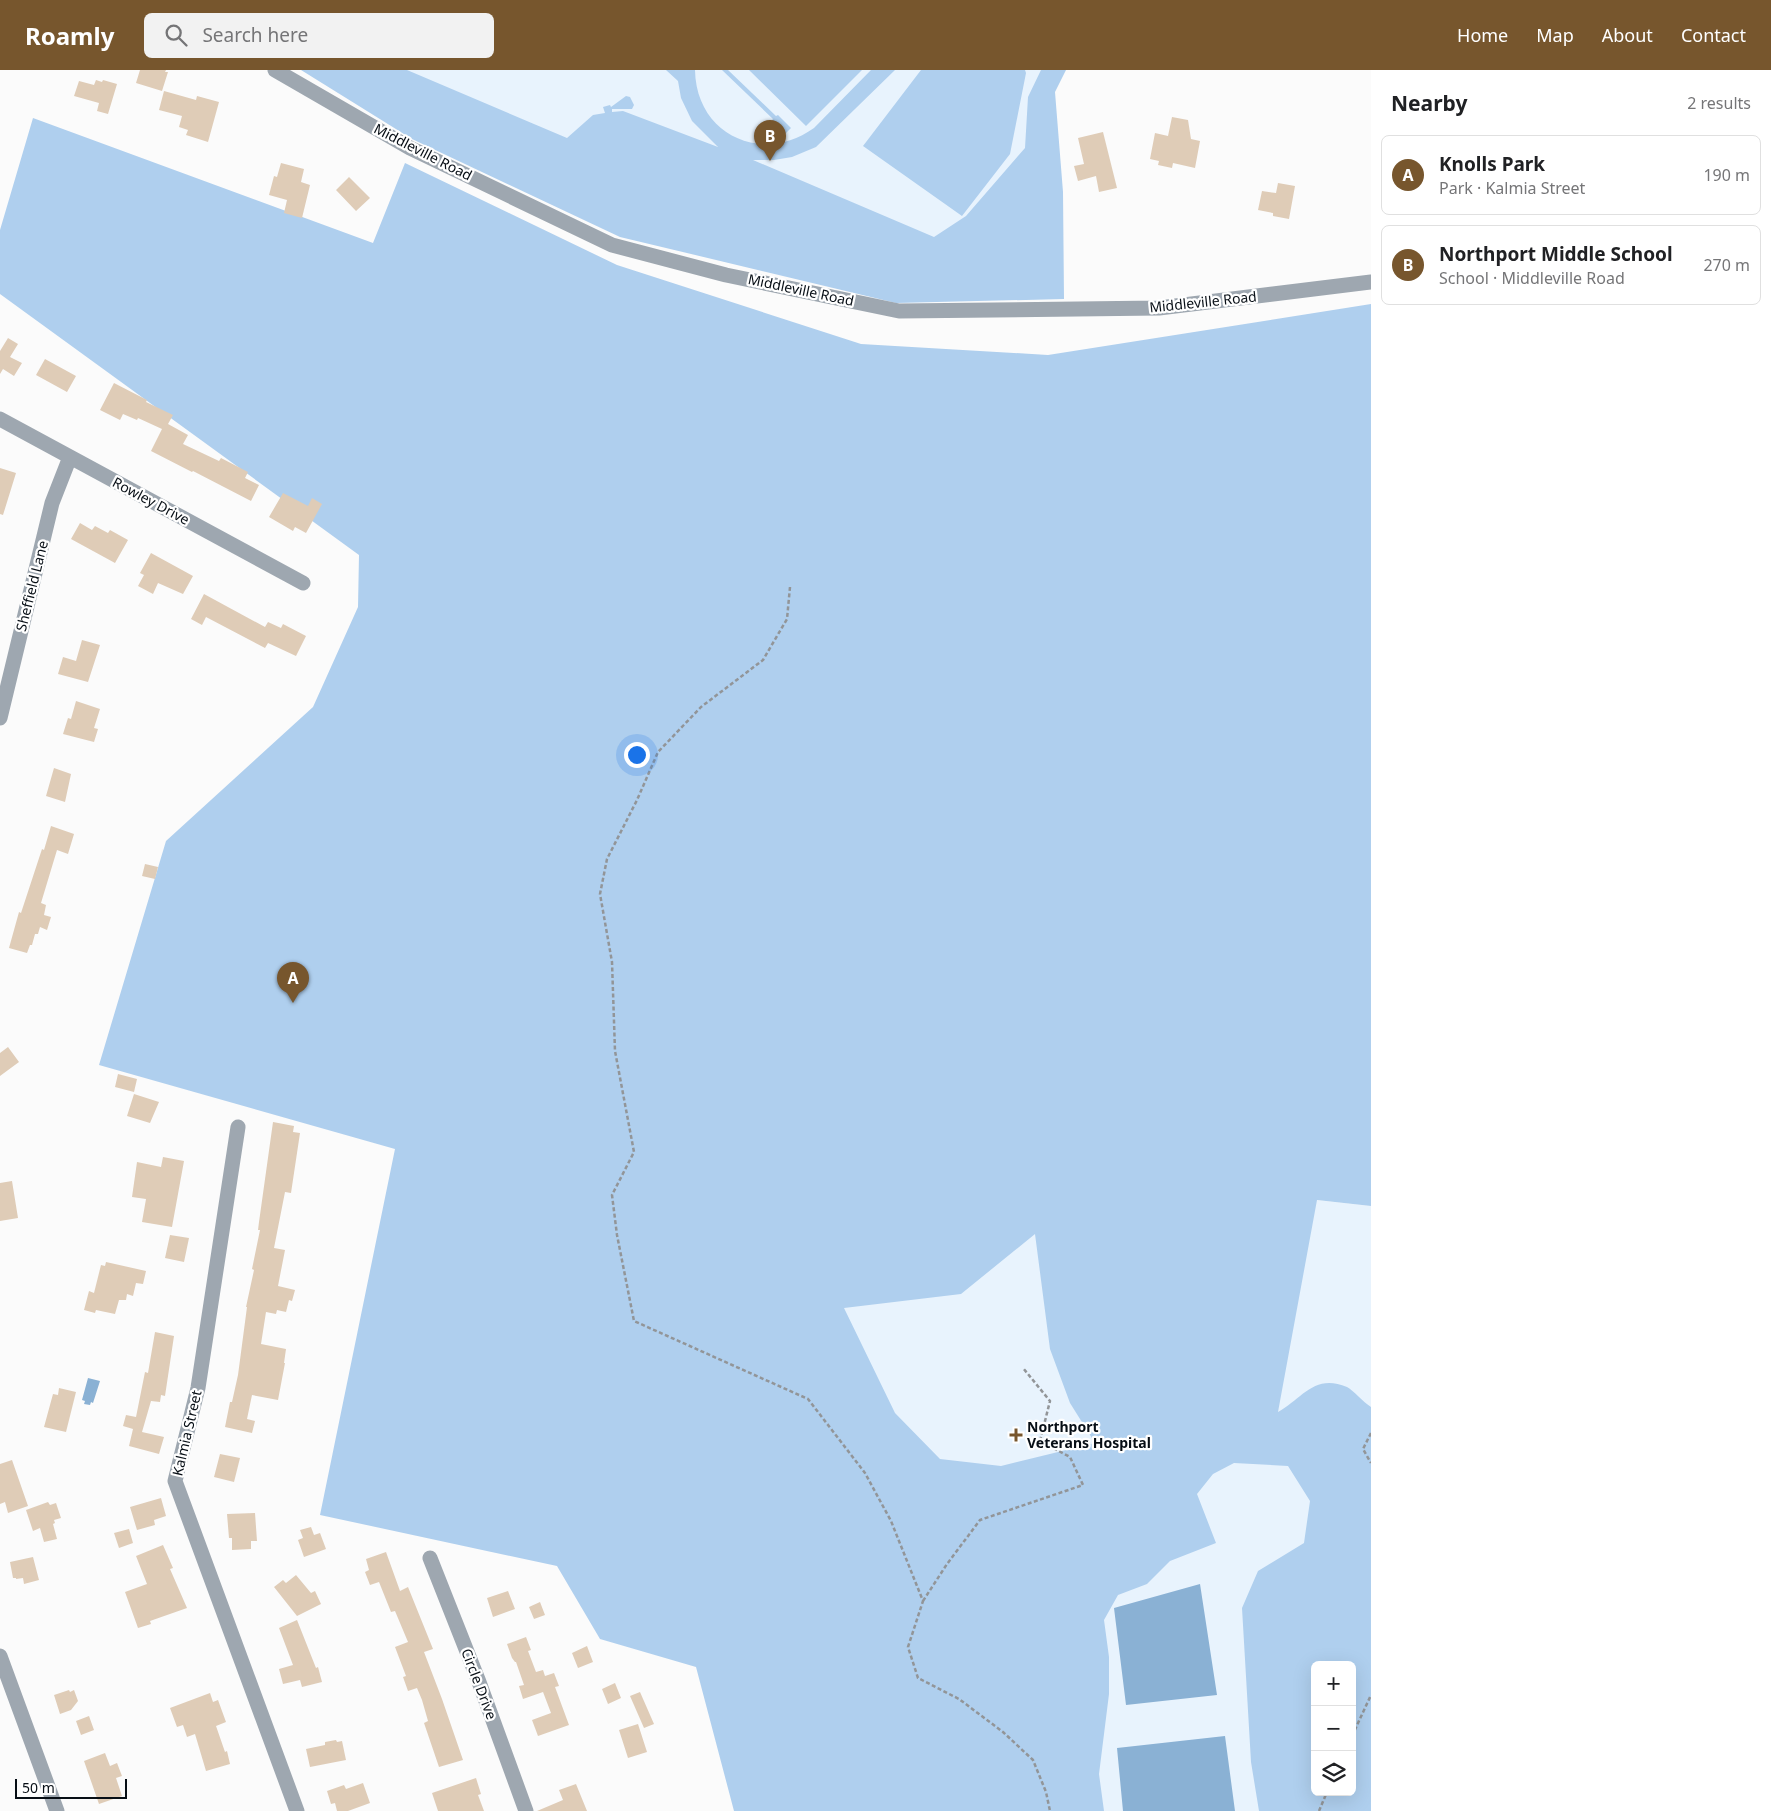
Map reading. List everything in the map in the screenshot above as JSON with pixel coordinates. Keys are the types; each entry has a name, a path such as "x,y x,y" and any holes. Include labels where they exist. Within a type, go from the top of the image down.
{"street":[{"name":"Middleville Road","path":"275,70 410,148 612,245 726,275 899,311 1159,308 1371,282"},
{"name":"Rowley Drive","path":"0,419 303,583"},
{"name":"Sheffield Lane","path":"0,718 52,503 70,457"},
{"name":"Kalmia Street","path":"238,1127 198,1388 175,1481 297,1811"},
{"name":"Circle Drive","path":"430,1558 479,1682 526,1811"},
{"path":"0,1656 57,1811"}],"path":[{"path":"790,587 787,619 763,660 701,707 658,752 637,800 607,859 600,894 612,962 616,1051 634,1152 612,1195 617,1235 634,1321 808,1399 865,1473 891,1521 923,1601"},
{"path":"1023,1368 1050,1401 1040,1441 1070,1457 1083,1486 980,1520 947,1564 923,1601 908,1647 918,1678 959,1700 1004,1732 1032,1760 1046,1792 1050,1811"},
{"path":"1371,1433 1363,1449 1371,1463"},
{"path":"1356,1727 1371,1695"},
{"path":"1319,1811 1325,1796"}],"shaded area":[{"path":"301,70 407,70 567,138 593,115 605,113 603,107 610,105 611,107 626,96 630,97 634,105 632,109 612,109 612,112 623,111 718,147 692,121 681,98 678,81 666,70 695,70 698,93 707,112 719,127 735,137 754,143 774,144 794,139 814,128 871,70 895,70 816,147 792,157 774,160 753,160 934,237 966,216 1025,148 1028,97 1041,70 1066,70 1055,92 1063,192 1064,299 896,303 620,237 412,139"},
{"path":"316,70 1051,70 1057,291"},
{"path":"722,70 728,70 791,128 784,135 771,122 773,119"},
{"path":"749,70 862,70 806,126"},
{"path":"921,70 1025,70 1026,73 1010,154 962,216 863,146"},
{"path":"33,118 373,243 405,163 617,265 861,344 1048,355 1371,304 1371,1206 1317,1200 1278,1412 1309,1389 1326,1383 1347,1387 1371,1407 1371,1811 1259,1811 1251,1762 1242,1608 1258,1571 1304,1543 1310,1501 1288,1466 1234,1463 1213,1474 1197,1494 1216,1543 1170,1561 1147,1584 1118,1595 1104,1620 1109,1657 1109,1694 1099,1774 1104,1811 734,1811 696,1667 600,1639 557,1566 320,1515 395,1149 99,1065 166,841 313,707 358,607 359,555 0,294 0,230","holes":["1035,1234 1050,1349 1070,1403 1095,1443 1001,1466 940,1459 895,1413 844,1308 961,1294"]},
{"name":"Northport Veterans Hospital","path":"515,1113 1371,1206 1371,1811 800,1811"},
{"path":"88,1378 100,1381 93,1403 91,1402 90,1405 84,1404 85,1401 82,1400"},
{"path":"1200,1584 1217,1695 1126,1705 1114,1608"},
{"path":"1225,1736 1235,1811 1123,1811 1117,1748"}],"building":[{"path":"140,70 166,70 165,72 168,72 162,91 136,83"},
{"path":"96,80 117,84 108,114 97,111 99,103 74,96 79,81 94,85"},
{"path":"164,91 196,100 197,96 219,102 208,142 186,135 188,130 179,127 182,116 159,110"},
{"path":"1172,117 1188,120 1191,139 1200,141 1195,168 1173,163 1172,168 1158,165 1159,161 1150,159 1155,133 1168,136"},
{"path":"1103,132 1117,188 1099,192 1096,176 1078,181 1074,166 1084,164 1078,138"},
{"path":"281,163 304,169 301,182 310,185 302,218 284,213 287,200 269,195 274,176 277,177"},
{"path":"349,177 370,198 356,211 336,190"},
{"path":"1278,183 1295,186 1289,219 1273,216 1273,213 1258,210 1262,191 1276,193"},
{"path":"8,338 18,344 10,357 22,363 14,376 3,369 0,374 0,351"},
{"path":"45,359 76,376 67,392 36,375"},
{"path":"114,383 173,415 168,424 188,435 183,444 219,461 221,458 248,472 245,478 259,485 251,501 151,451 162,429 138,418 137,420 123,414 120,420 100,410"},
{"path":"0,468 16,473 3,515 0,514"},
{"path":"283,493 308,506 312,498 322,504 306,533 295,527 293,531 269,517"},
{"path":"80,523 92,530 95,526 108,533 110,530 128,540 115,563 71,539"},
{"path":"151,553 193,576 183,594 158,583 153,594 138,586 144,575 140,573"},
{"path":"204,594 265,627 268,622 281,628 283,624 306,636 296,656 268,643 265,648 206,617 202,625 191,619"},
{"path":"82,640 100,645 88,682 58,674 63,657 76,661"},
{"path":"76,701 100,709 94,728 98,729 94,742 63,734 68,718 71,719"},
{"path":"54,768 71,774 65,802 46,796"},
{"path":"51,826 74,834 68,854 57,850 41,903 46,905 44,915 51,917 47,930 40,927 27,953 9,948 19,912 21,913"},
{"path":"145,864 158,867 155,879 142,876"},
{"path":"8,1047 19,1062 0,1076 0,1053"},
{"path":"118,1074 137,1079 134,1092 115,1087"},
{"path":"134,1094 159,1102 150,1123 127,1116"},
{"path":"273,1122 294,1126 293,1132 300,1133 291,1193 285,1192 274,1248 285,1250 278,1286 295,1290 292,1301 289,1300 286,1312 277,1310 276,1314 266,1312 261,1344 286,1349 285,1363 278,1400 252,1395 247,1419 255,1421 252,1433 225,1427 238,1375 246,1307 260,1230 258,1230"},
{"path":"163,1157 184,1161 172,1227 142,1222 146,1199 132,1197 137,1162 161,1167"},
{"path":"12,1181 18,1218 0,1221 0,1183"},
{"path":"170,1235 189,1238 184,1262 165,1258"},
{"path":"106,1262 146,1271 143,1284 136,1283 133,1296 127,1294 126,1300 119,1300 115,1314 96,1310 95,1313 84,1310 89,1291 94,1293 101,1265 105,1266"},
{"path":"155,1332 174,1336 165,1396 161,1395 160,1402 151,1401 142,1432 164,1437 159,1454 129,1446 133,1429 123,1426 126,1415 136,1417 145,1372 148,1373"},
{"path":"59,1388 76,1392 66,1432 44,1427 53,1394 58,1395"},
{"path":"220,1454 240,1458 234,1482 214,1477"},
{"path":"12,1460 28,1506 8,1513 5,1502 0,1504 0,1464"},
{"path":"161,1498 166,1516 154,1520 155,1525 137,1530 130,1507"},
{"path":"48,1502 50,1505 56,1503 61,1518 54,1520 55,1523 53,1524 57,1539 44,1542 40,1528 33,1531 26,1510"},
{"path":"255,1513 257,1541 251,1541 251,1549 232,1550 232,1538 229,1538 227,1514"},
{"path":"311,1527 314,1535 320,1533 326,1549 304,1557 298,1540 303,1538 300,1530"},
{"path":"129,1529 133,1543 119,1548 114,1533"},
{"path":"163,1545 173,1568 170,1569 187,1608 150,1621 151,1624 138,1628 125,1592 147,1584 136,1556"},
{"path":"386,1552 400,1591 408,1587 433,1649 424,1652 463,1760 439,1767 424,1723 428,1721 422,1700 417,1688 408,1691 403,1677 406,1676 395,1647 408,1642 395,1611 391,1612 379,1582 370,1585 365,1572 369,1570 366,1559"},
{"path":"33,1557 39,1580 24,1584 23,1578 13,1578 10,1562"},
{"path":"296,1575 311,1593 315,1591 321,1604 297,1616 274,1587 283,1580 286,1583"},
{"path":"508,1591 515,1609 493,1617 487,1598"},
{"path":"540,1602 545,1615 534,1619 529,1607"},
{"path":"297,1620 316,1668 318,1667 322,1682 302,1687 300,1680 283,1684 279,1669 293,1665 279,1628"},
{"path":"526,1637 531,1650 528,1651 536,1672 543,1670 545,1676 554,1673 559,1686 555,1687 569,1725 538,1736 532,1720 551,1713 543,1692 523,1699 519,1686 524,1685 507,1644"},
{"path":"587,1646 593,1662 578,1668 572,1653"},
{"path":"615,1683 621,1698 608,1704 602,1689"},
{"path":"69,1690 70,1692 74,1690 78,1701 71,1710 60,1714 54,1695"},
{"path":"640,1692 654,1724 644,1728 630,1696"},
{"path":"210,1693 213,1702 218,1700 226,1722 216,1726 225,1752 227,1751 230,1764 206,1771 195,1734 187,1737 183,1725 177,1727 170,1708"},
{"path":"89,1716 94,1730 81,1735 76,1721"},
{"path":"638,1724 647,1752 628,1758 619,1730"},
{"path":"336,1740 337,1742 342,1741 346,1760 310,1767 306,1749 325,1745 325,1742"},
{"path":"105,1753 110,1766 117,1763 122,1776 116,1778 122,1796 99,1804 84,1761"},
{"path":"476,1778 481,1794 478,1795 484,1811 438,1811 432,1793"},
{"path":"363,1783 370,1803 348,1811 337,1811 335,1803 331,1804 327,1791 344,1785 346,1789"},
{"path":"576,1784 587,1811 537,1811 563,1800 559,1790"}],"place":[{"name":"Northport Middle School","path":"770,161"},
{"name":"Knolls Park","path":"293,1003"},
{"name":"Northport Veterans Hospital","path":"1016,1435"}]}
